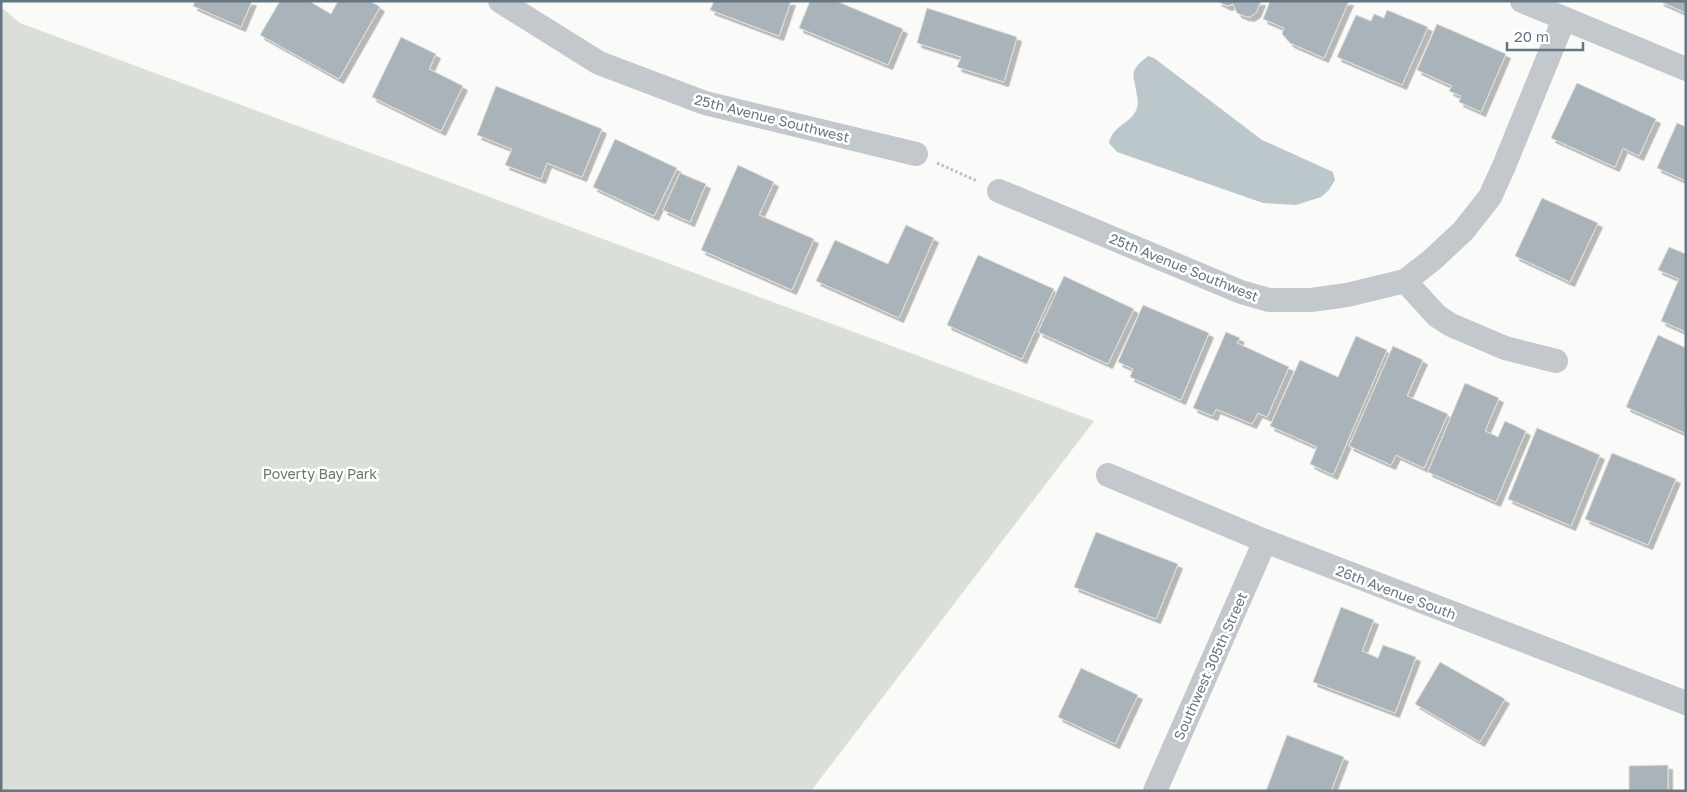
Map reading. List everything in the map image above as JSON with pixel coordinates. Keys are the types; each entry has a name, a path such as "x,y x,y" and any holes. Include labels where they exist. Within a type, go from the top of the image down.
{"street":[{"name":"25th Avenue Southwest","path":"500,1 599,63 705,103 916,154"},
{"path":"1522,1 1686,69"},
{"path":"1556,361 1505,348 1450,325 1438,316 1405,281 1432,260 1463,231 1490,197 1564,20"},
{"name":"25th Avenue Southwest","path":"1000,191 1241,292 1269,300 1311,300 1348,295 1405,281"},
{"name":"26th Avenue South","path":"1108,475 1265,542 1686,703"},
{"name":"Southwest 305th Street","path":"1155,791 1265,542"}],"path":[{"path":"916,154 1000,191"}],"green space":[{"name":"Poverty Bay Park","path":"1,7 20,23 1094,421 811,791 1,791"}],"shaded area":[{"path":"1148,56 1154,58 1262,140 1333,172 1335,180 1329,190 1321,197 1296,205 1263,203 1117,152 1109,143 1114,132 1131,118 1137,108 1138,99 1134,70"}],"building":[{"path":"195,1 252,1 241,27 193,6"},
{"path":"280,1 309,1 331,14 338,1 370,1 380,7 339,79 260,35"},
{"path":"714,1 791,1 779,36 710,10"},
{"path":"810,1 836,1 903,29 888,65 799,28"},
{"path":"1217,1 1261,1 1256,13 1250,17 1237,13 1233,4 1227,6"},
{"path":"1270,1 1349,1 1324,58 1290,43 1282,34 1284,28 1263,19"},
{"path":"1659,1 1686,1 1686,13"},
{"path":"927,8 1017,37 1004,82 957,67 961,57 917,43"},
{"path":"1387,10 1428,27 1402,85 1337,57 1356,15 1371,21 1374,14 1384,18"},
{"path":"1437,24 1506,54 1481,112 1459,102 1461,96 1449,91 1452,86 1417,70"},
{"path":"401,37 436,54 429,69 463,86 441,131 372,97"},
{"path":"1577,83 1656,119 1639,156 1623,148 1615,167 1551,138"},
{"path":"496,86 602,129 582,177 547,163 541,179 505,165 512,149 477,135"},
{"path":"1677,123 1686,127 1686,181 1657,168"},
{"path":"615,139 677,168 654,216 593,187"},
{"path":"738,165 774,182 759,215 814,239 792,290 701,250"},
{"path":"680,173 706,184 690,222 663,210"},
{"path":"1542,198 1598,223 1570,282 1515,256"},
{"path":"906,225 934,238 899,318 816,281 835,240 888,264"},
{"path":"1669,247 1686,254 1686,332 1661,321 1679,279 1658,270"},
{"path":"978,255 1054,289 1022,359 947,325"},
{"path":"1064,276 1134,309 1108,364 1038,332"},
{"path":"1143,305 1209,333 1181,400 1130,377 1133,369 1118,362"},
{"path":"1226,332 1240,338 1237,343 1289,367 1267,417 1258,413 1252,424 1216,409 1213,416 1193,408"},
{"path":"1658,335 1686,348 1685,433 1626,407"},
{"path":"1356,336 1387,350 1333,475 1310,464 1317,447 1270,426 1300,360 1338,377"},
{"path":"1393,346 1423,360 1407,396 1448,414 1424,468 1396,455 1391,465 1349,446"},
{"path":"1465,383 1499,398 1485,431 1498,437 1505,421 1526,431 1496,502 1428,472"},
{"path":"1537,428 1600,455 1571,526 1508,499"},
{"path":"1612,453 1676,479 1648,545 1585,519"},
{"path":"1096,532 1178,564 1156,619 1074,587"},
{"path":"1341,607 1374,620 1362,651 1378,658 1383,645 1416,657 1395,713 1313,682"},
{"path":"1440,662 1505,699 1480,742 1415,704"},
{"path":"1081,668 1138,695 1115,744 1058,717"},
{"path":"1287,735 1344,757 1331,791 1266,791"},
{"path":"1668,765 1668,791 1629,791 1629,766"}]}
